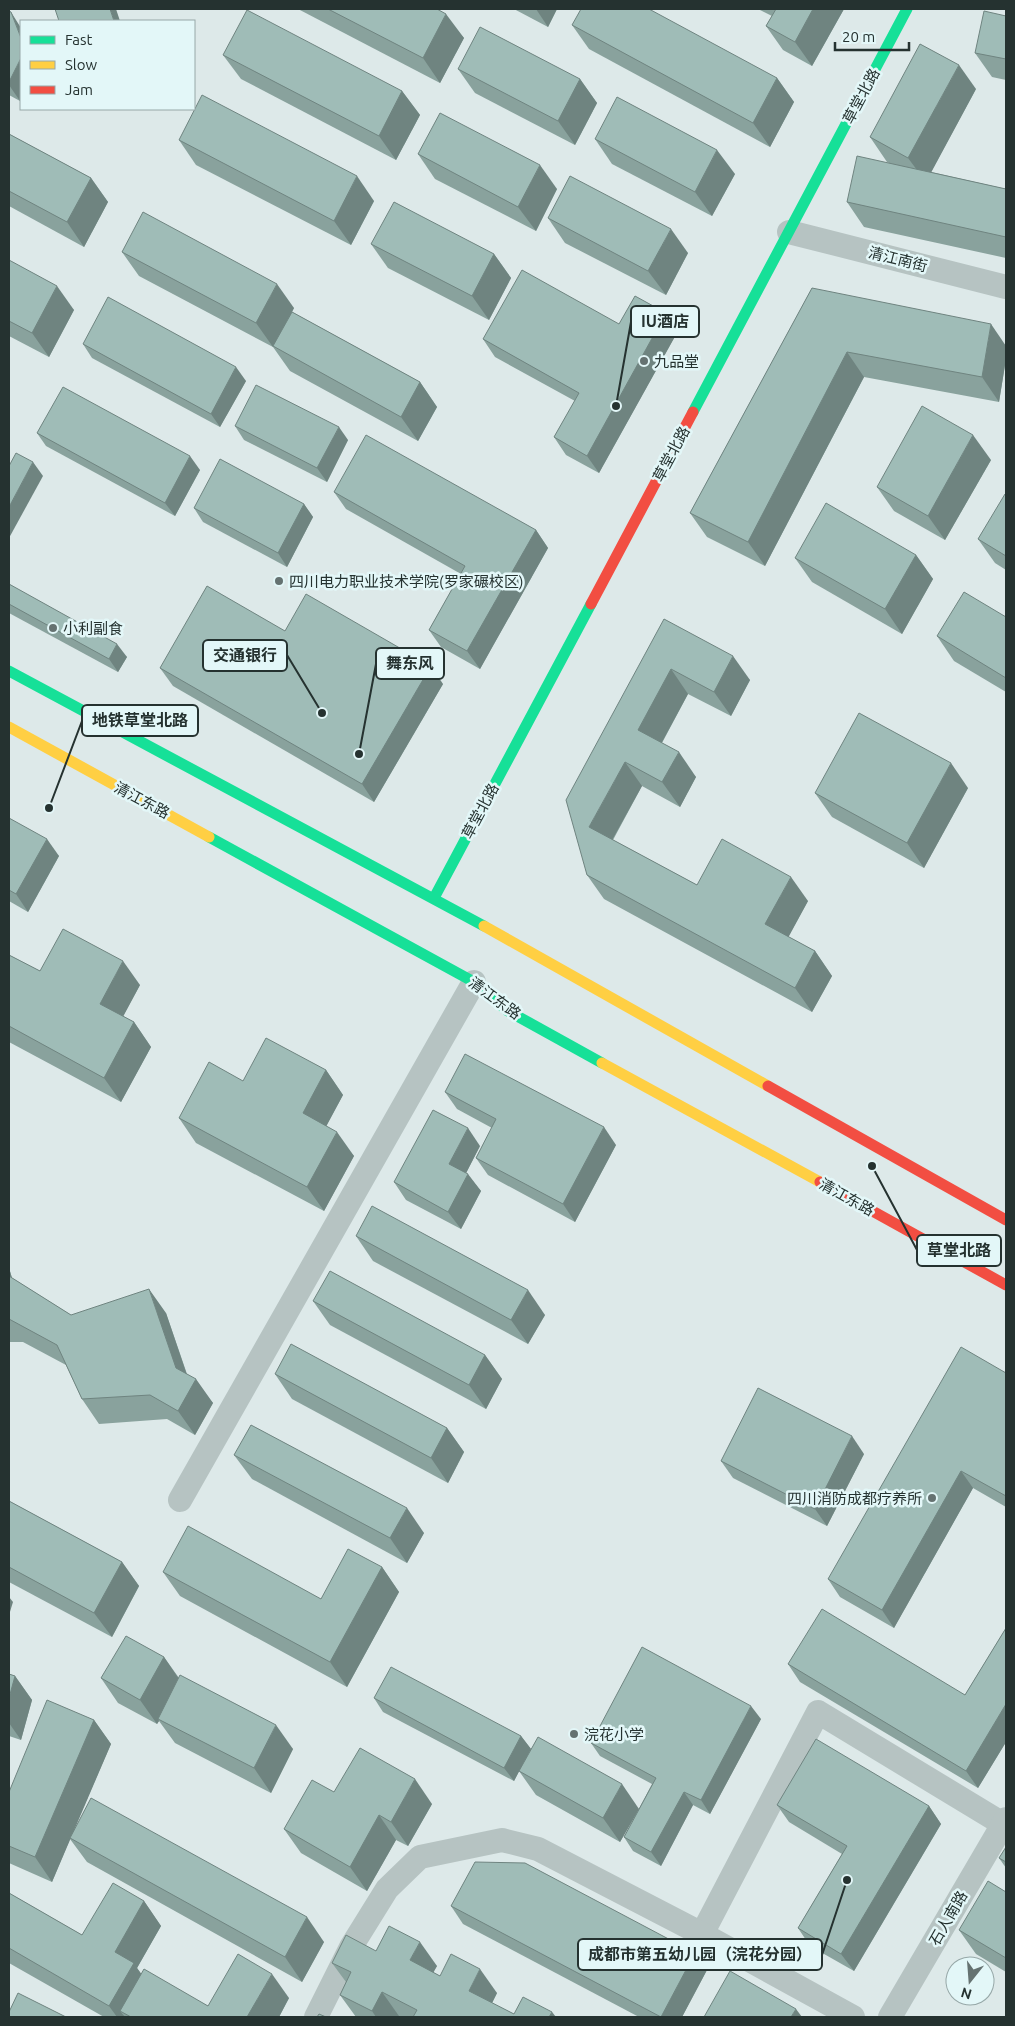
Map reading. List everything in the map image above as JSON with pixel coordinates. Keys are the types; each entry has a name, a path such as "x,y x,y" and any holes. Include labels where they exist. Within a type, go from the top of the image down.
{"main road":[{"name":"草堂北路","path":"434,898 907,9"},
{"path":"9,671 434,898 1006,1220"},
{"name":"清江东路","path":"9,727 474,982 508,1011 1006,1285"}],"street":[{"name":"清江南街","path":"789,232 1006,287"},
{"path":"180,1500 474,982"},
{"path":"702,1934 818,1712 1005,1822"},
{"name":"石人南路","path":"890,2017 1005,1822"},
{"path":"316,2017 351,1947 387,1889 420,1857 502,1840 538,1849 702,1934 853,2017"}],"building":[{"path":"55,9 110,9 114,20 59,20"},
{"path":"328,9 437,9 446,14 423,58"},
{"path":"581,9 649,9 777,78 753,123 572,25"},
{"path":"776,9 813,9 795,42 766,26"},
{"path":"247,10 402,91 379,136 223,55"},
{"path":"9,11 20,35 20,60 9,82"},
{"path":"984,11 1006,16 1006,59 975,53"},
{"path":"480,27 580,79 558,121 458,69"},
{"path":"920,44 959,65 908,158 870,137"},
{"path":"202,95 357,176 334,221 179,140"},
{"path":"617,97 717,150 695,192 595,139"},
{"path":"440,113 540,165 518,207 418,154"},
{"path":"9,134 91,178 67,222 9,191"},
{"path":"857,156 1006,189 1006,237 847,202"},
{"path":"570,176 671,229 648,271 548,218"},
{"path":"394,202 494,254 472,296 371,244"},
{"path":"143,212 277,284 256,323 122,252"},
{"path":"9,260 57,286 32,333 9,321"},
{"path":"522,270 619,324 635,296 666,313 587,456 554,437 579,393 483,339"},
{"path":"812,288 991,324 982,377 847,352 748,542 690,513"},
{"path":"108,297 236,367 211,414 83,344"},
{"path":"292,312 420,382 401,417 273,346"},
{"path":"256,385 339,427 317,468 235,426"},
{"path":"63,387 190,456 165,503 37,433"},
{"path":"922,406 973,435 928,516 877,487"},
{"path":"366,435 536,530 467,651 429,630 465,566 334,492"},
{"path":"16,453 33,462 9,507 9,466"},
{"path":"220,459 304,504 278,553 194,508"},
{"path":"1006,495 1006,556 978,539"},
{"path":"826,503 916,555 885,609 795,558"},
{"path":"9,584 117,644 109,659 9,604"},
{"path":"207,586 285,631 306,594 431,666 362,784 160,668"},
{"path":"964,592 1006,617 1006,678 937,636"},
{"path":"664,619 733,656 714,692 671,669 638,730 679,752 662,782 625,762 589,827 697,885 722,839 791,877 765,924 815,951 795,988 587,875 566,800"},
{"path":"859,713 951,763 907,843 815,793"},
{"path":"9,818 47,839 16,894 9,890"},
{"path":"63,929 123,961 100,1004 134,1022 104,1078 9,1026 9,955 40,971"},
{"path":"266,1038 326,1070 303,1113 337,1132 307,1187 179,1118 209,1062 243,1081"},
{"path":"465,1054 604,1127 563,1204 476,1158 496,1119 445,1092"},
{"path":"433,1110 468,1128 449,1164 468,1174 448,1212 394,1182"},
{"path":"372,1206 528,1290 511,1320 356,1236"},
{"path":"330,1271 485,1355 469,1385 313,1301"},
{"path":"9,1276 71,1315 149,1289 176,1368 196,1379 178,1411 150,1395 82,1399 57,1345 9,1319"},
{"path":"291,1344 447,1428 431,1458 275,1374"},
{"name":"四川消防成都疗养所","path":"961,1347 1006,1373 1006,1496 961,1471 882,1610 828,1579"},
{"path":"758,1388 852,1436 815,1509 721,1461"},
{"path":"251,1425 407,1508 390,1538 234,1455"},
{"path":"9,1501 122,1562 94,1613 9,1567"},
{"path":"188,1526 321,1599 348,1549 382,1567 330,1662 163,1572"},
{"path":"822,1609 965,1695 1006,1628 1006,1704 966,1771 788,1664"},
{"path":"126,1636 164,1657 140,1700 101,1678"},
{"path":"642,1647 751,1706 701,1800 684,1792 651,1852 624,1837 656,1778 591,1743"},
{"path":"391,1667 521,1736 504,1768 374,1698"},
{"path":"9,1674 15,1676 9,1698"},
{"path":"180,1675 276,1725 254,1768 158,1719"},
{"path":"47,1700 94,1720 35,1857 9,1846 9,1792"},
{"path":"538,1737 622,1784 603,1818 519,1771"},
{"path":"816,1739 929,1806 841,1954 798,1928 847,1846 777,1805"},
{"path":"360,1748 415,1779 391,1822 379,1815 350,1867 284,1829 312,1780 334,1792"},
{"path":"91,1798 307,1917 285,1957 70,1838"},
{"path":"1006,1847 1006,1862 999,1858"},
{"path":"475,1862 525,1863 695,1953 661,2017 451,1906"},
{"path":"988,1881 1006,1892 1006,1958 959,1930"},
{"path":"113,1883 144,1901 115,1952 134,1963 109,2006 9,1948 9,1893 82,1935"},
{"path":"389,1926 420,1942 410,1960 440,1976 451,1954 480,1969 469,1991 514,2014 523,1997 552,2012 549,2017 413,2017 417,2010 382,1992 372,2011 340,1995 351,1972 332,1963 346,1935 376,1951"},
{"path":"238,1954 272,1974 247,2017 131,2017 120,2011 144,1969 208,2006"},
{"path":"730,1971 796,2009 791,2017 704,2017"},
{"path":"18,1993 66,2017 9,2017 9,2012"}],"traffic: fast":[{"path":"693,412 907,9"},
{"path":"434,898 591,604"},
{"path":"9,671 484,926"},
{"path":"209,837 474,982 508,1011 602,1063"}],"traffic: slow":[{"path":"9,727 209,837"},
{"path":"484,926 768,1086"},
{"path":"602,1063 820,1182"}],"traffic: jam":[{"path":"591,604 693,412"},
{"path":"768,1086 1006,1220"},
{"path":"820,1182 1006,1285"}],"place":[{"name":"九品堂","path":"644,361"},
{"name":"IU酒店","path":"616,406"},
{"name":"四川电力职业技术学院(罗家碾校区)","path":"279,581"},
{"name":"小利副食","path":"53,628"},
{"name":"交通银行","path":"322,713"},
{"name":"舞东风","path":"359,754"},
{"name":"地铁草堂北路","path":"49,808"},
{"name":"草堂北路","path":"872,1166"},
{"name":"四川消防成都疗养所","path":"932,1498"},
{"name":"浣花小学","path":"574,1734"},
{"name":"成都市第五幼儿园（浣花分园）","path":"847,1880"}]}
